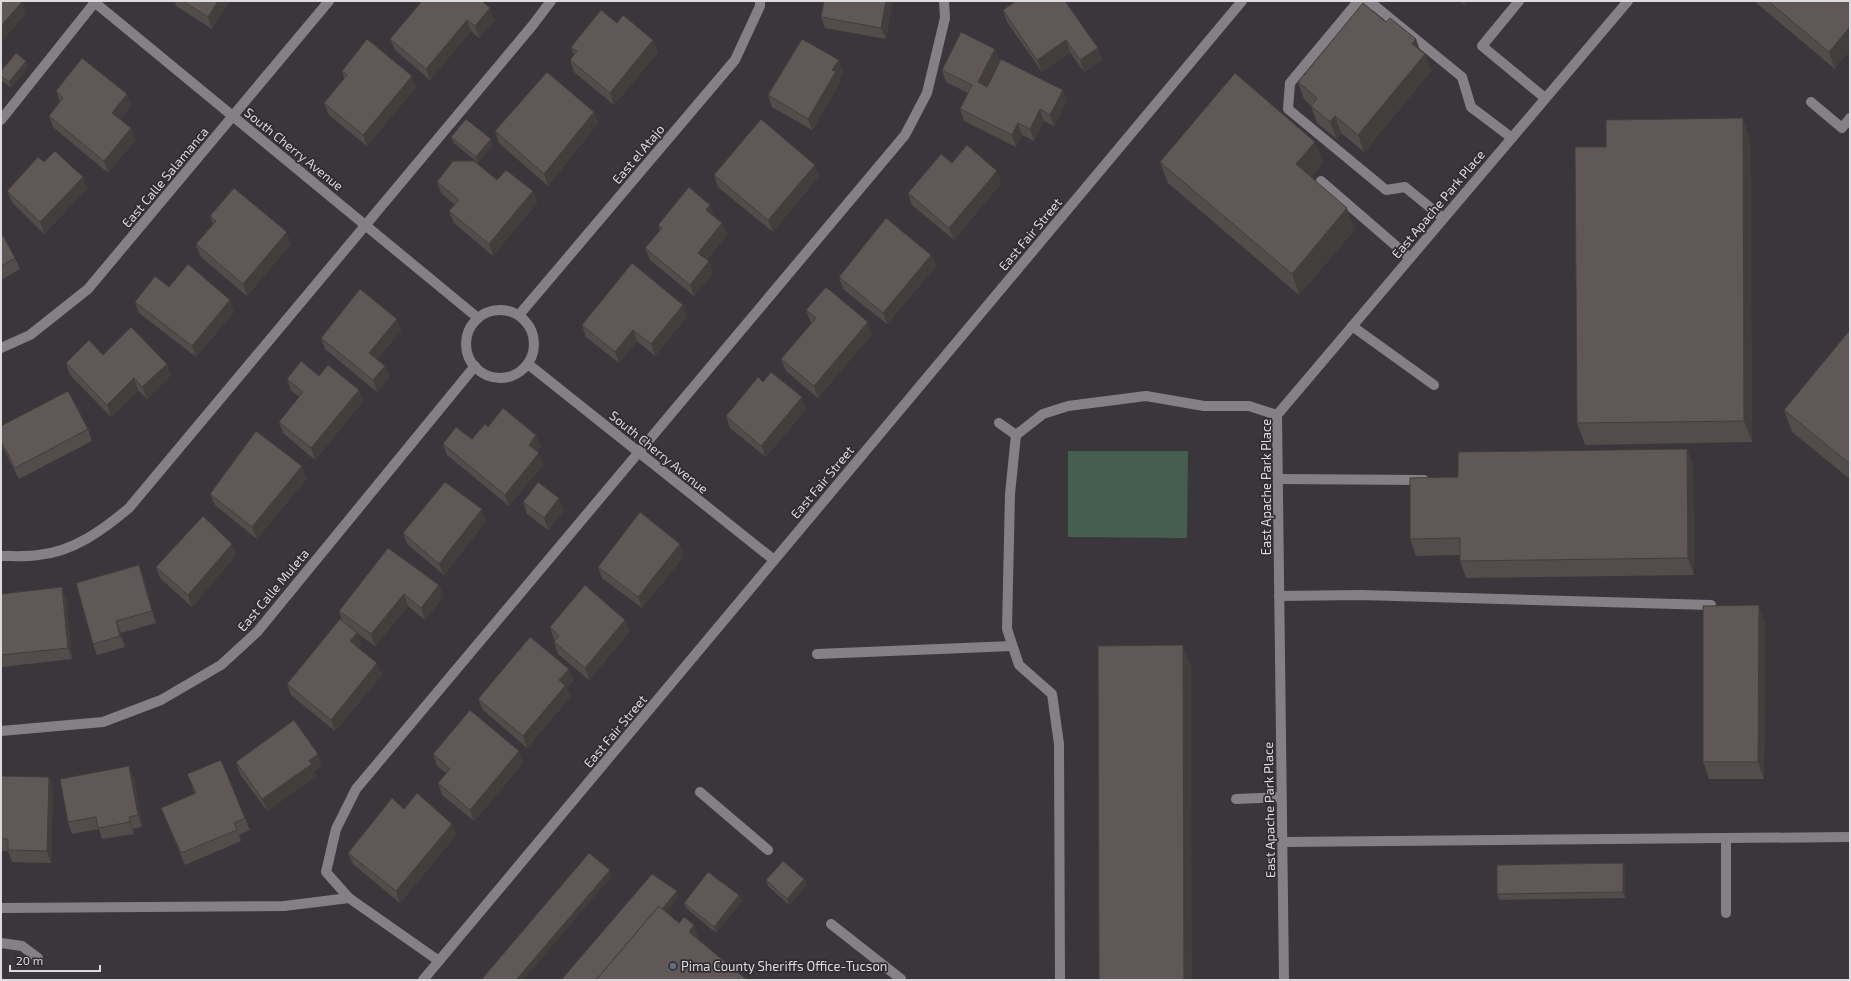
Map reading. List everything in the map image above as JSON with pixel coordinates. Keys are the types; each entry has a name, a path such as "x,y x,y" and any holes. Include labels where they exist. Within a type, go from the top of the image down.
{"street":[{"name":"South Cherry Avenue","path":"95,1 478,318"},
{"path":"1,120 95,1"},
{"name":"East Calle Salamanca","path":"1,348 30,335 88,289 329,1"},
{"path":"1,556 39,555 72,547 106,527 129,508 532,26 551,1"},
{"name":"East el Atajo","path":"519,315 735,60 760,6 760,1"},
{"path":"439,961 349,898 326,872 336,829 356,789 905,135 927,93 945,18 944,1"},
{"name":"East Fair Street","path":"423,980 1242,1"},
{"path":"1520,1 1482,46 1545,98"},
{"name":"East Apache Park Place","path":"1284,980 1277,415 1628,1"},
{"path":"1443,218 1405,187 1386,190 1288,109 1290,83 1355,5 1374,5 1462,77 1471,107 1512,138"},
{"path":"1811,102 1842,128 1850,118"},
{"path":"1321,181 1410,258"},
{"path":"498,309 509,310 528,322 533,332 535,343 533,354 528,364 511,376 502,378 487,375 475,366 469,357 466,347 467,336 471,326 478,318 487,312 498,309"},
{"path":"1352,326 1434,384"},
{"name":"South Cherry Avenue","path":"528,364 774,560"},
{"name":"East Calle Muleta","path":"1,732 103,722 161,700 221,665 257,632 475,366"},
{"path":"1060,980 1059,744 1052,694 1019,665 1007,629 1010,494 1016,435 1043,414 1068,406 1146,396 1204,406 1249,406 1277,415"},
{"path":"999,423 1016,435"},
{"path":"1278,479 1432,480"},
{"path":"1279,596 1361,595 1711,605"},
{"path":"817,654 1012,646"},
{"path":"700,792 768,850"},
{"path":"1236,799 1281,797"},
{"path":"1282,842 1850,837"},
{"path":"1726,838 1726,913"},
{"path":"1,908 284,906 349,898"},
{"path":"831,924 901,979"},
{"path":"1,943 22,946 38,958"}],"green space":[{"path":"1068,451 1188,451 1187,538 1068,537"}],"building":[{"path":"1,1 22,2 1,26"},
{"path":"183,1 218,1 208,17"},
{"path":"422,1 482,1 490,8 475,26 467,20 426,69 390,39"},
{"path":"824,1 886,1 881,28 821,17"},
{"path":"1016,1 1065,1 1098,48 1080,60 1066,40 1037,60 1003,10"},
{"path":"1768,1 1850,1 1850,27 1829,52"},
{"path":"1363,3 1386,22 1390,18 1416,39 1412,44 1425,54 1358,135 1335,116 1330,122 1311,106 1317,98 1298,82"},
{"path":"601,10 617,23 623,15 653,40 610,93 570,60 577,51 571,47"},
{"path":"961,32 995,49 978,82 987,87 1001,59 1063,90 1050,115 1040,109 1030,129 1018,123 1012,135 960,109 972,85 942,70"},
{"path":"367,39 412,76 363,135 324,103 347,75 342,71"},
{"path":"802,39 839,60 832,70 836,71 808,119 768,95"},
{"path":"16,53 26,61 9,82 1,76 1,71"},
{"path":"82,58 127,94 112,113 131,128 104,161 49,116 63,98 56,91"},
{"path":"547,72 594,112 544,174 495,131"},
{"path":"1235,73 1315,142 1296,164 1347,208 1292,274 1160,162"},
{"path":"1743,118 1744,421 1577,423 1575,147 1606,147 1606,120"},
{"path":"466,119 491,139 476,157 451,137"},
{"path":"761,119 815,165 768,220 714,175"},
{"path":"967,145 997,171 949,228 908,193 941,154 952,163"},
{"path":"55,151 83,177 40,222 7,191 38,157 44,162"},
{"path":"453,161 474,161 497,180 506,170 533,191 489,244 449,211 459,200 437,182"},
{"path":"689,187 710,205 706,210 722,223 698,253 709,261 690,285 645,248 662,228 658,225"},
{"path":"234,188 287,232 243,284 196,244 216,221 210,216"},
{"path":"886,218 931,255 883,313 839,277"},
{"path":"1,232 15,258 1,266"},
{"path":"632,263 683,305 651,344 633,330 615,352 582,325"},
{"path":"188,264 230,300 192,346 135,302 155,276 169,287"},
{"path":"826,287 868,322 814,386 781,359 816,318 806,310"},
{"path":"360,289 397,319 369,353 385,366 373,380 321,338"},
{"path":"131,327 167,364 142,387 134,378 107,405 66,363 89,340 103,355"},
{"path":"1850,330 1850,464 1784,410"},
{"path":"301,361 319,376 328,365 359,390 311,448 279,422 303,392 287,379"},
{"path":"771,372 802,397 761,446 726,416 758,377 763,382"},
{"path":"68,391 88,429 15,468 1,441 1,426"},
{"path":"503,408 536,435 529,445 539,453 505,495 443,444 456,427 472,439 485,424 488,427"},
{"path":"256,431 302,466 252,527 210,494"},
{"path":"1687,449 1688,558 1460,561 1460,538 1410,539 1410,478 1458,477 1458,452"},
{"path":"445,482 482,509 439,564 403,533"},
{"path":"538,482 559,498 544,518 523,502"},
{"path":"640,512 680,544 638,597 598,567"},
{"path":"203,516 232,544 188,595 156,567"},
{"path":"388,548 439,585 421,608 404,594 371,634 339,611"},
{"path":"139,565 152,611 116,621 120,636 93,644 76,583"},
{"path":"585,585 625,620 585,668 554,642 559,636 550,627"},
{"path":"62,587 68,648 1,655 1,594"},
{"path":"1759,605 1758,762 1703,762 1703,606"},
{"path":"340,619 357,633 350,641 377,663 331,720 287,684"},
{"path":"530,637 569,669 559,680 565,686 523,736 478,699"},
{"path":"1183,645 1184,980 1099,980 1098,646"},
{"path":"470,710 519,751 470,810 438,783 450,769 433,754"},
{"path":"294,720 318,754 309,761 312,764 262,799 236,762"},
{"path":"221,760 245,818 234,823 237,830 181,853 161,808 196,793 187,774"},
{"path":"129,766 138,815 129,817 130,822 98,828 96,817 68,822 60,779"},
{"path":"1,776 49,777 47,851 8,850 8,839 1,839"},
{"path":"417,793 452,824 396,891 348,853 392,798 404,809"},
{"path":"589,853 610,870 516,980 481,980"},
{"path":"783,861 804,879 787,899 766,880"},
{"path":"1623,863 1623,892 1497,894 1497,865"},
{"path":"708,872 739,895 714,927 684,903"},
{"path":"652,874 677,891 662,909 659,906 596,980 561,980"},
{"path":"659,906 679,923 684,917 694,925 689,932 747,980 596,980"}],"place":[{"name":"Pima County Sheriffs Office-Tucson","path":"673,966"}]}
